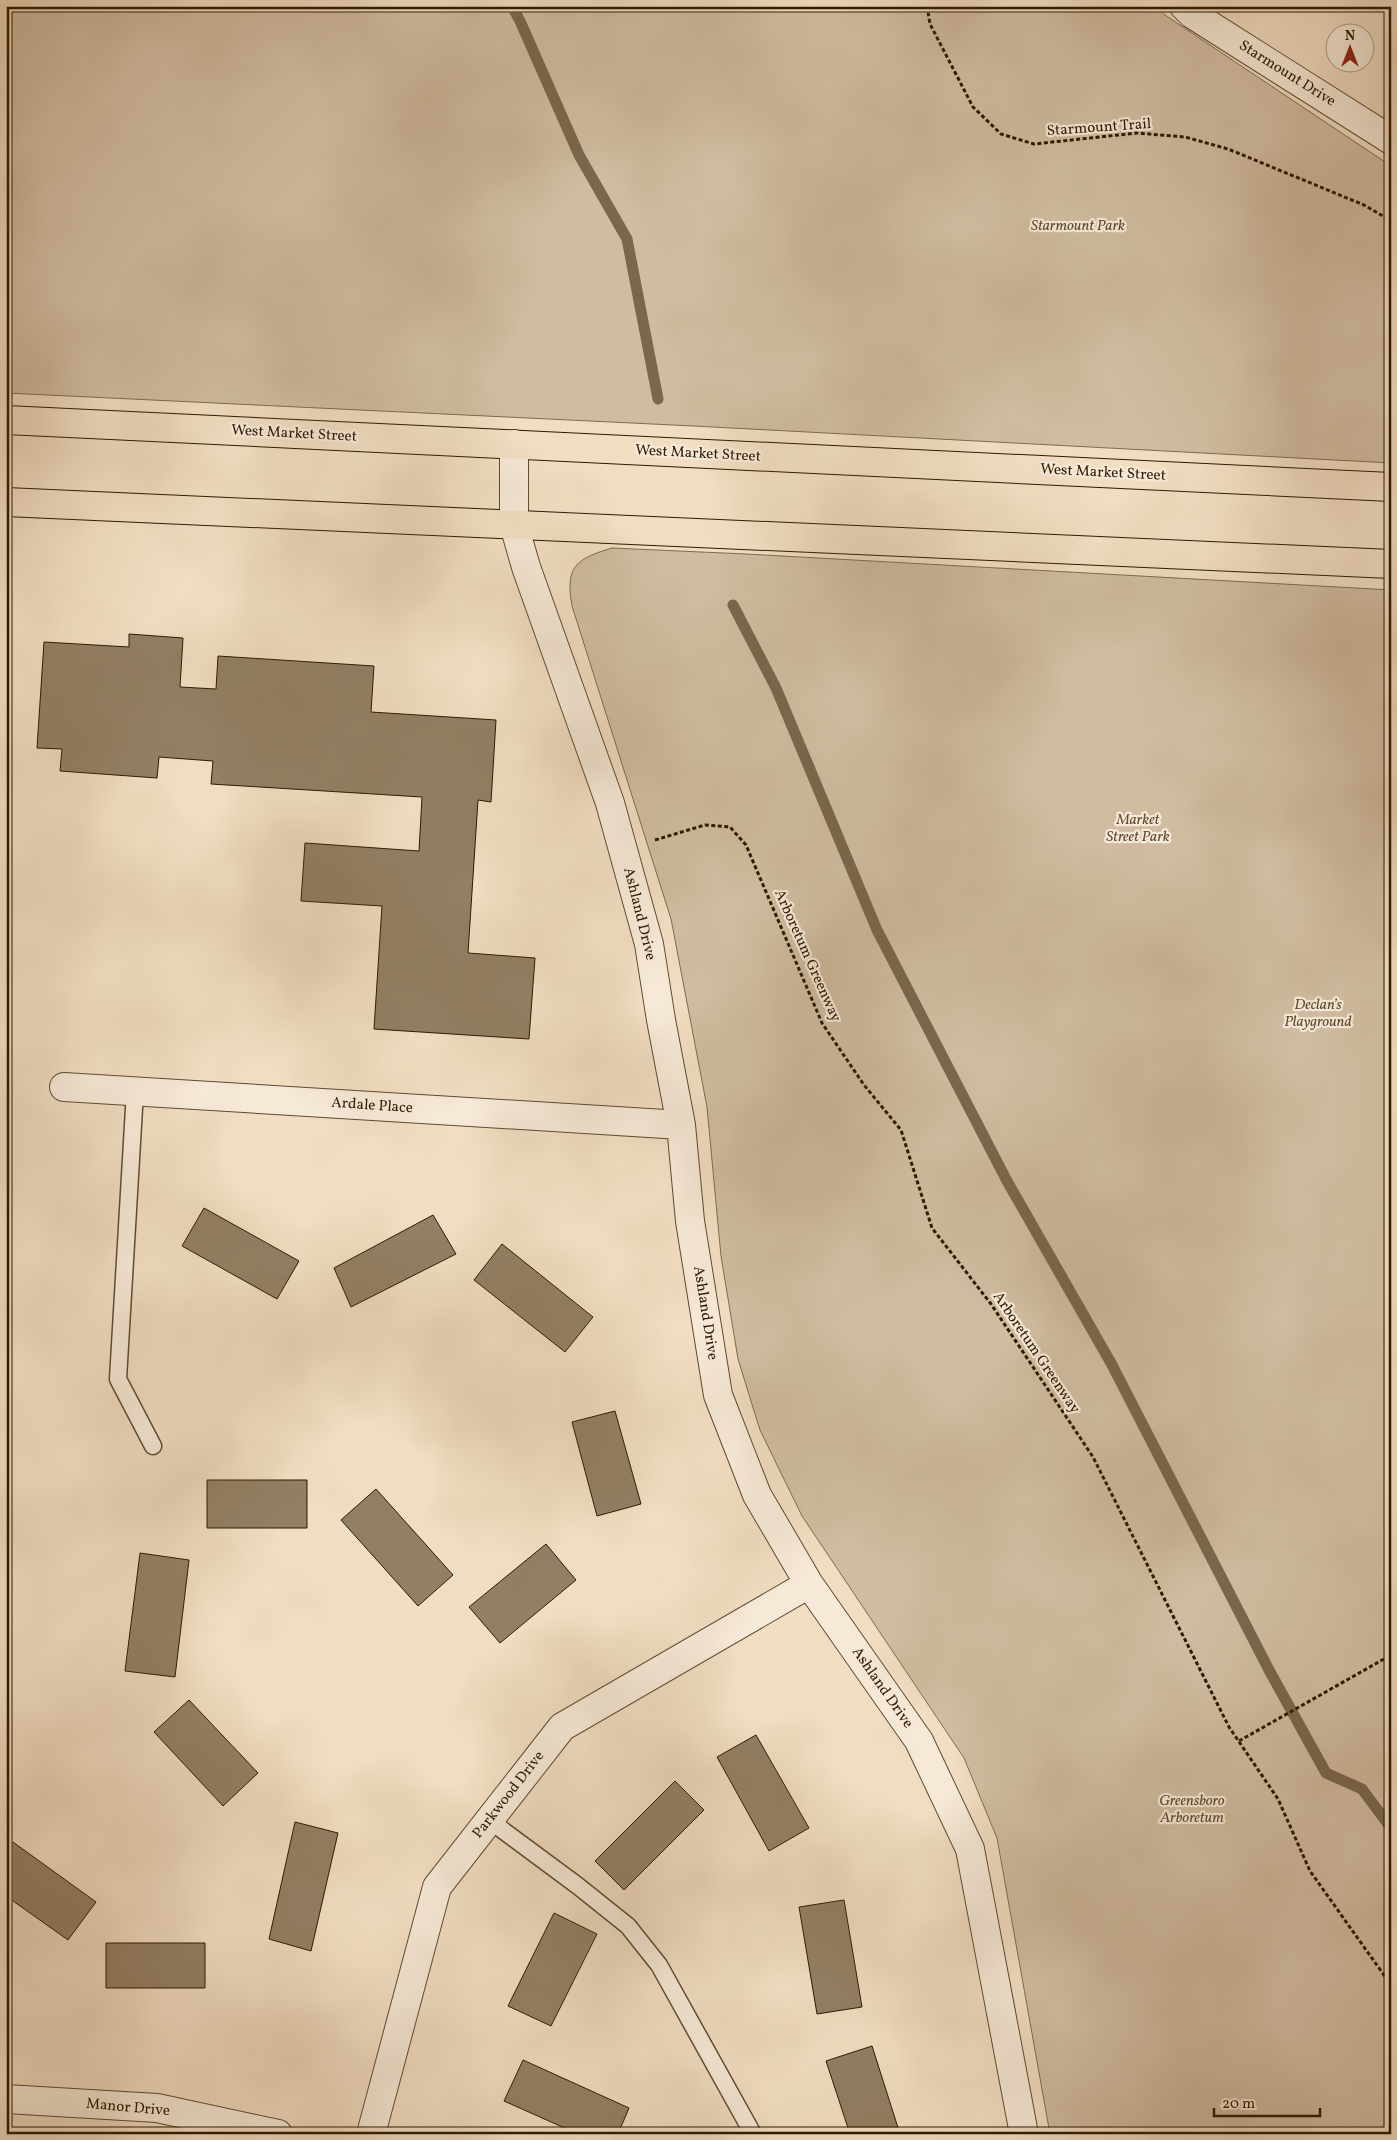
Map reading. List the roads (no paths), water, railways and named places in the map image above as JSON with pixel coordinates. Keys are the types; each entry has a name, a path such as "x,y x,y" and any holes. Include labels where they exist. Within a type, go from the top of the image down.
{"main road":[{"name":"West Market Street","path":"6,420 1391,487"},
{"path":"6,502 1391,564"}],"street":[{"name":"Starmount Drive","path":"1184,6 1192,14 1391,140"},
{"name":"Ashland Drive","path":"514,444 514,525 526,567 610,803 649,944 660,1020 681,1125 690,1221 718,1395 757,1495 809,1584 919,1741 970,1849 1024,2134"},
{"name":"Ardale Place","path":"64,1086 681,1125"},
{"name":"Parkwood Drive","path":"371,2134 437,1887 562,1727 809,1584"},
{"name":"Manor Drive","path":"6,2099 157,2108 278,2134"}],"lane":[{"path":"135,1091 118,1379 153,1446"},
{"path":"489,1820 628,1926 659,1965 753,2134"}],"waterway":[{"path":"512,6 579,155 627,239 658,399"},
{"path":"733,605 776,688 877,930 1007,1181 1111,1363 1269,1670 1326,1773 1362,1789 1391,1828"}],"park label":[{"name":"Starmount Park","path":"1078,226"},
{"name":"Market Street Park","path":"1138,828"},
{"name":"Declan’s Playground","path":"1318,1014"},
{"name":"Greensboro Arboretum","path":"1192,1810"}]}
